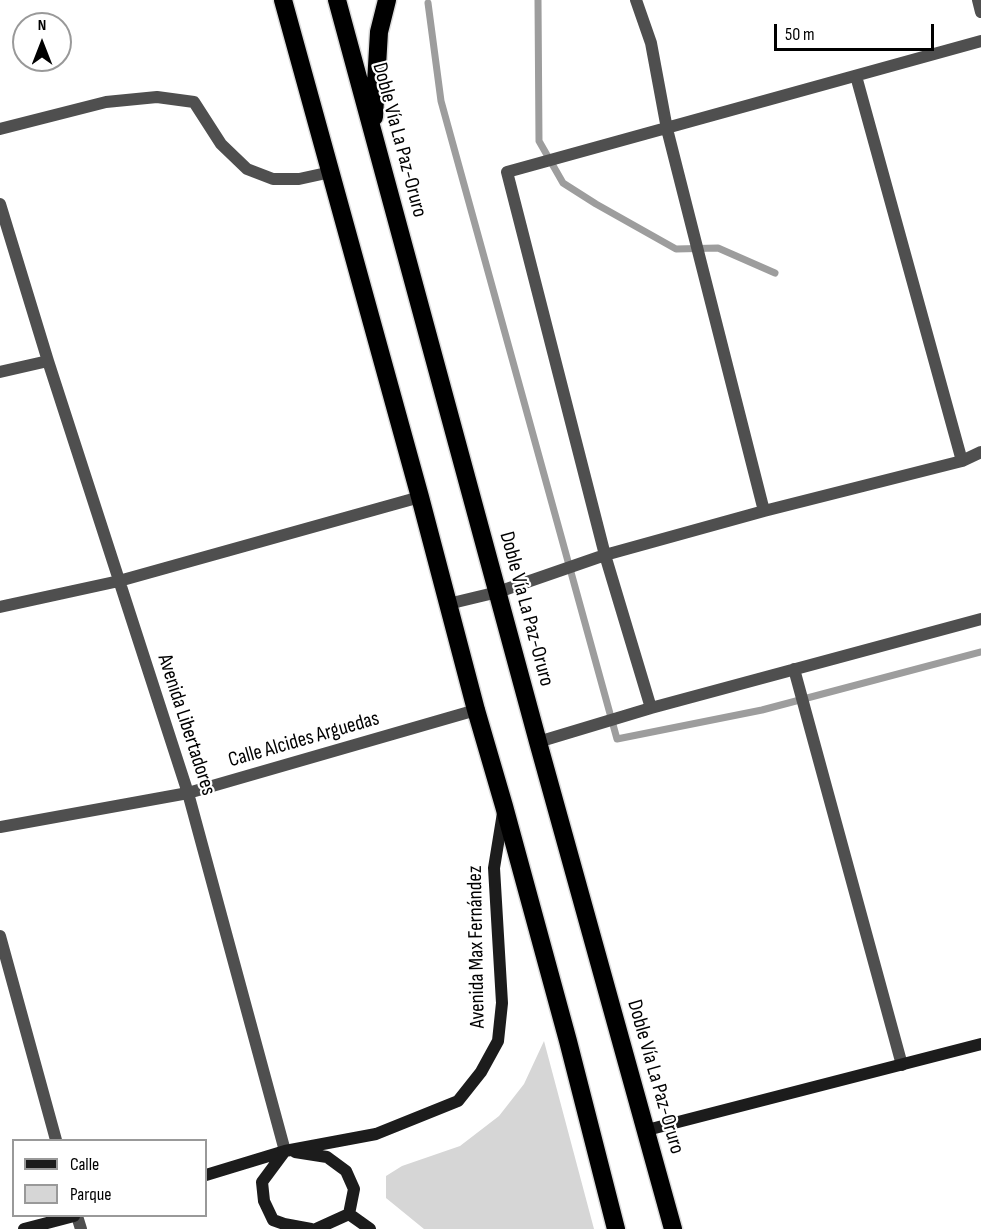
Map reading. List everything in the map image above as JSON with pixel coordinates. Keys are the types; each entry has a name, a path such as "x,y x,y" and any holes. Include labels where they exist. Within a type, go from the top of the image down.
{"highway":[{"path":"283,0 568,1041 616,1229"},
{"name":"Doble Vía La Paz-Oruro","path":"337,0 673,1229"},
{"path":"373,131 379,32 387,0"}],"street":[{"path":"636,0 651,43 667,129 764,511"},
{"path":"978,0 981,12"},
{"path":"651,708 605,555 507,172 981,41"},
{"path":"856,76 962,461"},
{"path":"0,129 105,102 157,97 194,102 221,144 247,169 273,179 299,179 331,172"},
{"name":"Avenida Libertadores","path":"0,204 188,794 285,1151"},
{"path":"0,372 48,360"},
{"path":"448,604 498,592 605,555 764,511 962,461 981,452"},
{"path":"0,607 119,581 420,496"},
{"path":"538,742 651,708 981,619"},
{"path":"794,669 902,1065"},
{"name":"Calle Alcides Arguedas","path":"0,827 188,794 476,710"},
{"name":"Avenida Max Fernández","path":"207,1175 285,1151 375,1134 458,1101 481,1072 498,1041 502,1003 494,868 504,806"},
{"path":"0,936 57,1139"},
{"path":"646,1130 981,1044"},
{"path":"311,1229 273,1220 264,1201 262,1182 285,1151 327,1157 346,1171 354,1189 349,1214"},
{"path":"316,1229 349,1214"},
{"path":"349,1214 370,1229"},
{"path":"24,1229 69,1217"}],"green space":[{"path":"544,1041 594,1229 424,1229 386,1198 386,1176 402,1166 460,1146 499,1116 524,1084"}],"waterway":[{"path":"538,0 539,141 563,183 676,249 718,248 775,273"},
{"path":"428,3 441,101 617,739 762,710 981,652"}]}
